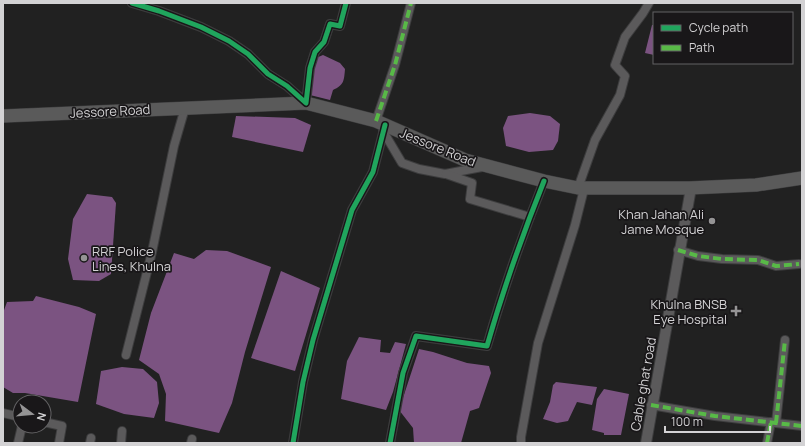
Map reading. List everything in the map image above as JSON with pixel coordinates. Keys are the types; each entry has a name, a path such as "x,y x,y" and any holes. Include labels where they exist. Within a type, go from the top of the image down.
{"highway":[{"name":"Jessore Road","path":"3,116 306,103 381,126 465,160 544,182 581,188 690,188 756,185 802,178"}],"street":[{"path":"132,3 160,11 201,27 229,41 248,54 268,74 288,86 306,103"},
{"path":"306,103 310,68 315,52 324,42 330,24 340,26 346,3"},
{"path":"293,443 303,382 315,332 352,210 372,172 395,65 411,3"},
{"path":"521,443 538,343 575,226 581,188 595,140 620,96 625,76 615,65 625,36 649,3"},
{"path":"126,355 152,252 174,146 185,108"},
{"path":"381,126 402,163 419,169 445,174 472,183 470,199 530,217"},
{"path":"445,174 486,166"},
{"path":"390,443 403,373 416,336 487,346 503,290 544,182"},
{"name":"Cable ghat road","path":"645,443 690,188"},
{"path":"679,250 698,256 722,259 758,260 776,266 799,264"},
{"path":"767,443 773,422 785,340"},
{"path":"652,405 715,416 802,426"},
{"path":"52,424 62,426 59,443"},
{"path":"121,443 122,430"}],"shaded area":[{"path":"652,25 653,25 653,55 645,53"},
{"path":"323,55 340,63 345,69 343,82 333,90 330,100 310,95 316,58"},
{"path":"530,113 550,116 560,124 558,141 553,150 529,152 506,146 503,128 508,116"},
{"path":"236,116 295,118 311,125 303,152 232,137"},
{"path":"87,194 112,197 116,203 111,274 99,281 73,280 68,259 73,219"},
{"path":"206,250 227,251 271,267 245,352 232,403 219,433 165,421 166,394 159,374 139,360 151,313 174,253 194,259"},
{"path":"281,271 320,288 295,371 251,358"},
{"path":"36,296 79,307 96,314 78,402 52,398 52,394 13,393 3,387 3,313 7,302 33,301"},
{"path":"359,337 381,340 380,352 390,353 395,342 406,344 393,392 386,410 341,399 347,361"},
{"path":"419,349 467,363 489,366 491,373 479,408 470,411 461,443 414,443 413,428 399,410"},
{"path":"122,367 143,369 157,382 159,403 154,418 124,414 96,404 101,371"},
{"path":"556,382 597,387 592,405 577,402 568,421 557,423 543,419 550,402 553,385"},
{"path":"604,389 629,394 621,435 604,435 604,433 592,430 597,399"}],"marked path":[{"path":"376,121 395,65 411,3"},
{"path":"678,250 698,256 722,259 758,260 776,266 799,264"},
{"path":"776,423 785,340"},
{"path":"651,405 715,416 802,426"},
{"path":"767,443 771,422"}],"cycle path":[{"path":"132,3 159,11 201,27 229,41 248,54 268,74 287,86 306,103 310,68 315,52 324,42 330,24 340,26 346,3"},
{"path":"293,443 303,382 313,340 352,210 373,172 385,125"},
{"path":"390,443 403,373 416,336 487,346 513,263 544,181"}],"place":[{"name":"Khan Jahan Ali Jame Mosque","path":"712,221"},
{"name":"RRF Police Lines, Khulna","path":"84,258"},
{"name":"Khulna BNSB Eye Hospital","path":"736,311"}]}
